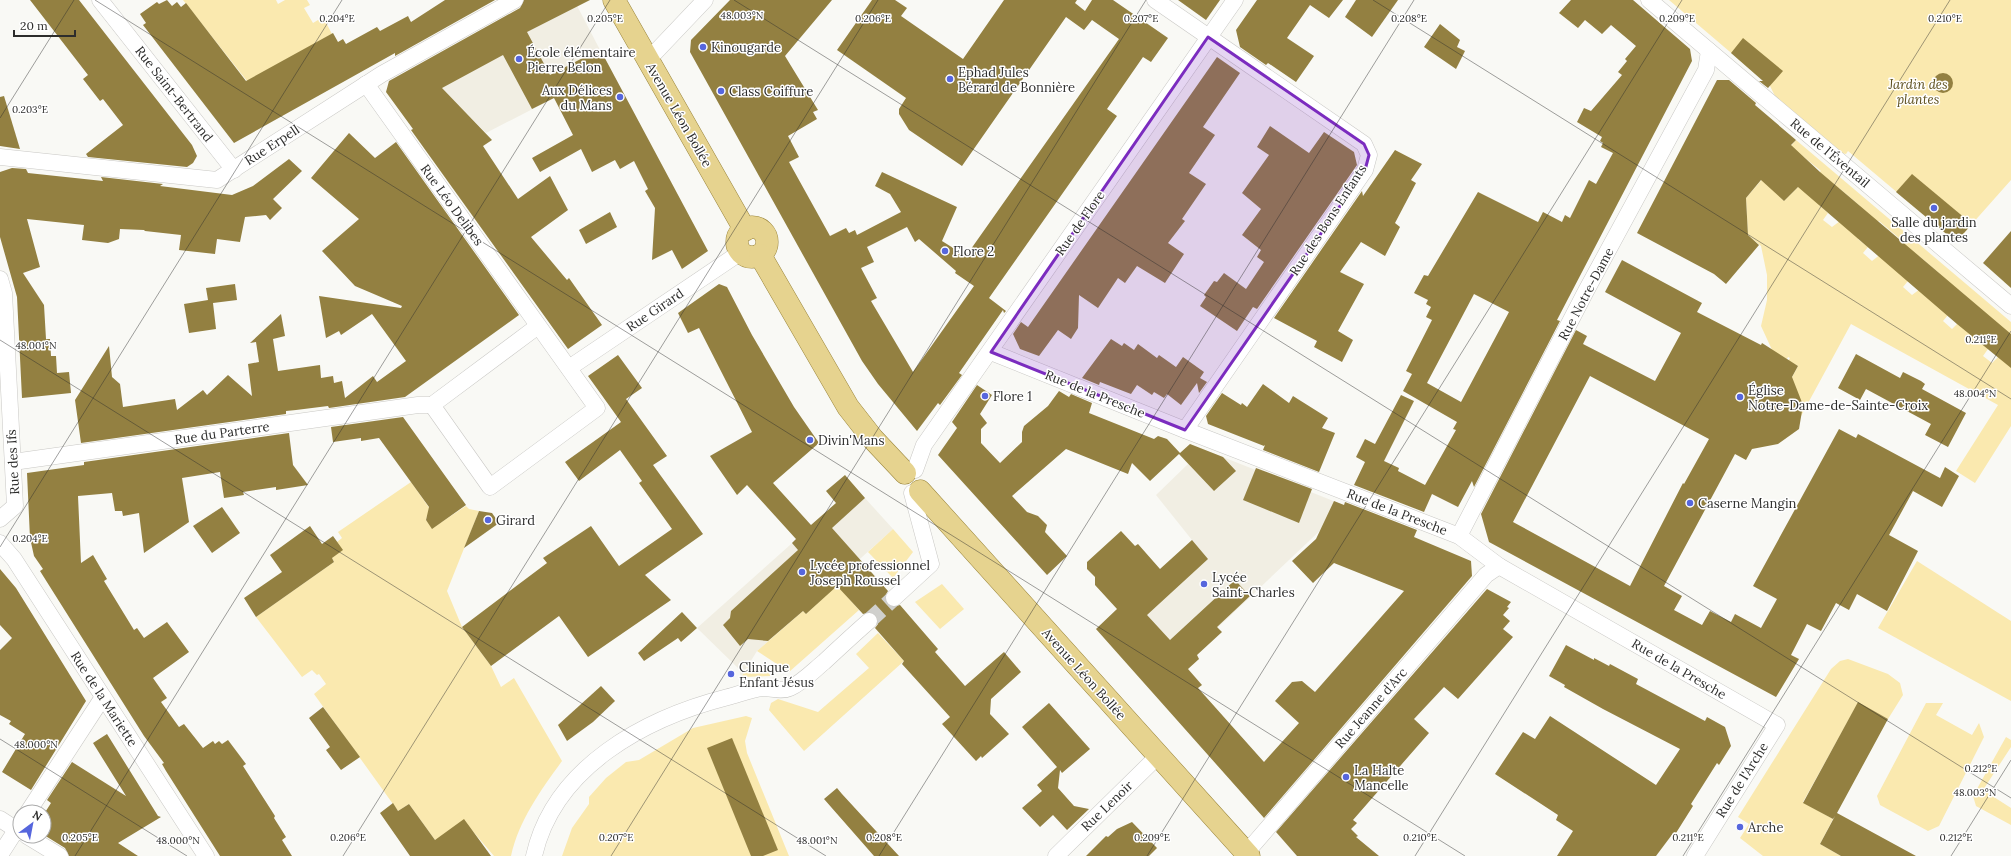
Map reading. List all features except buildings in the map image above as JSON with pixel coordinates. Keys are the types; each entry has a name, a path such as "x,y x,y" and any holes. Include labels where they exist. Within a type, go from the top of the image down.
{"main road":[{"name":"Avenue Léon Bollée","path":"614,0 745,230 753,227 758,228 766,235 767,244 763,253 750,253"},
{"name":"Avenue Léon Bollée","path":"750,253 848,407 873,439 1248,855"}],"street":[{"name":"Rue Saint-Bertrand","path":"100,0 234,170"},
{"name":"Rue Erpell","path":"0,157 217,180 366,84 515,0"},
{"path":"648,60 705,0"},
{"name":"Rue des Bons Enfants","path":"1155,0 1364,144 1369,154 1365,170 1185,430"},
{"name":"Rue de Flore","path":"913,482 924,445 991,352 1235,0"},
{"name":"Rue de l'Éventail","path":"1649,0 2011,306"},
{"name":"Rue Notre-Dame","path":"1459,536 1586,291 1706,70 1708,51"},
{"name":"Rue Léo Delibes","path":"366,84 597,408 490,487 432,404"},
{"name":"Rue Girard","path":"568,368 750,253"},
{"name":"Rue des Ifs","path":"0,279 4,293 15,506 0,518"},
{"path":"432,404 538,326"},
{"name":"Rue de la Presche","path":"991,352 1185,430 1459,536 1499,566 1777,725"},
{"name":"Rue du Parterre","path":"13,462 432,404"},
{"path":"894,598 931,564 913,482"},
{"name":"Rue de la Mariette","path":"0,543 14,559 206,856"},
{"name":"Rue Jeanne d'Arc","path":"1248,855 1481,581 1499,566"},
{"path":"534,856 538,840 547,818 561,795 598,757 633,735 678,712 761,689 783,690 790,688 808,676 869,621"},
{"path":"33,804 103,697"},
{"name":"Rue de l'Arche","path":"1695,856 1777,725"},
{"name":"Rue Lenoir","path":"1056,856 1158,756"},
{"path":"0,819 12,825"},
{"path":"0,855 12,841"},
{"path":"42,844 60,856"}],"highlighted area":[{"path":"1208,37 1364,144 1369,155 1365,170 1185,430 991,352"}],"shaded area":[{"name":"École élémentaire Pierre Belon","path":"540,0 574,0 610,69 486,133 460,107 413,70"},
{"name":"Lycée Saint-Charles","path":"1190,444 1346,506 1151,691 1096,629 1192,540 1156,495 1188,464 1179,454"},
{"name":"Lycée professionnel Joseph Roussel","path":"855,487 893,529 830,586 806,614 803,611 757,651 741,677 739,669 697,628"}],"green space":[{"path":"183,0 276,0 278,4 285,0 307,0 310,5 304,8 313,23 323,17 332,34 247,81"},
{"name":"Jardin des plantes","path":"1669,0 2011,0 2011,180 1956,242 1848,151 1846,154 1835,152 1805,128 1801,118 1776,98 1770,86"},
{"path":"1796,140 2011,322 2011,334 1988,349 1983,356 1992,363 1998,357 2011,359 2011,426 1975,483 1956,471 1998,405 1851,324 1801,416 1787,387 1798,366 1788,361 1790,358 1788,357 1787,359 1773,352 1761,326 1767,300 1767,275 1761,246 1748,235 1746,198","holes":["1800,154 1821,171 1798,187 1784,201 1780,197 1788,189","1839,188 1860,206 1832,227 1823,220 1828,213 1819,205","1879,221 1900,239 1872,261 1863,253 1868,247 1858,239","1919,256 1940,274 1912,295 1903,287 1908,281","1959,290 1970,300 1958,323 1952,329 1943,321 1948,315"]},
{"path":"411,482 432,512 427,516 426,520 431,526 434,527 466,506 469,509 479,511 447,591 462,627 491,666 501,687 514,678 562,761 539,794 525,818 519,830 511,856 494,856 470,828 435,840 409,804 398,811 314,694 326,684 319,674 317,675 312,670 302,677 256,617 334,562 332,558 337,542 342,538 338,532"},
{"path":"893,529 913,552 893,578 868,552"},
{"path":"1917,561 2011,621 2011,701 1878,628"},
{"path":"942,584 964,609 940,629 915,602"},
{"path":"837,585 859,610 789,672 757,651 803,611 806,614"},
{"path":"878,633 904,661 804,751 769,710 771,703 778,699 818,712 869,668 856,654"},
{"path":"1848,659 1888,674 1900,683 1903,695 1888,719 1858,703 1803,802 1833,819 1820,844 1841,856 1763,856 1740,838 1749,824 1738,817 1831,669 1840,661"},
{"path":"751,662 765,669 771,676 741,677"},
{"path":"1926,703 1943,703 1936,715 1972,735 1979,723 1984,737 1939,826 1928,831 1880,805 1877,796"},
{"path":"746,716 752,718 745,741 747,753 789,856 562,856 572,828 589,804 589,797 606,778 626,762 639,760 693,728"},
{"path":"2006,737 2011,740 2011,747 1983,790 2011,808 2011,825 1976,806 1973,796"}],"tunnel":[{"path":"869,621 894,598"}],"place":[{"name":"Kinougarde","path":"703,47"},
{"name":"École élémentaire Pierre Belon","path":"519,59"},
{"name":"Ephad Jules Bérard de Bonnière","path":"950,79"},
{"name":"Class Coiffure","path":"721,91"},
{"name":"Aux Délices du Mans","path":"620,97"},
{"name":"Salle du jardin des plantes","path":"1934,208"},
{"name":"Flore 2","path":"945,251"},
{"name":"Flore 1","path":"985,396"},
{"name":"Église Notre-Dame-de-Sainte-Croix","path":"1740,397"},
{"name":"Divin'Mans","path":"810,440"},
{"name":"Caserne Mangin","path":"1690,503"},
{"name":"Girard","path":"488,520"},
{"name":"Lycée professionnel Joseph Roussel","path":"802,572"},
{"name":"Lycée Saint-Charles","path":"1204,584"},
{"name":"Clinique Enfant Jésus","path":"731,674"},
{"name":"La Halte Mancelle","path":"1346,777"},
{"name":"Arche","path":"1740,827"}]}
